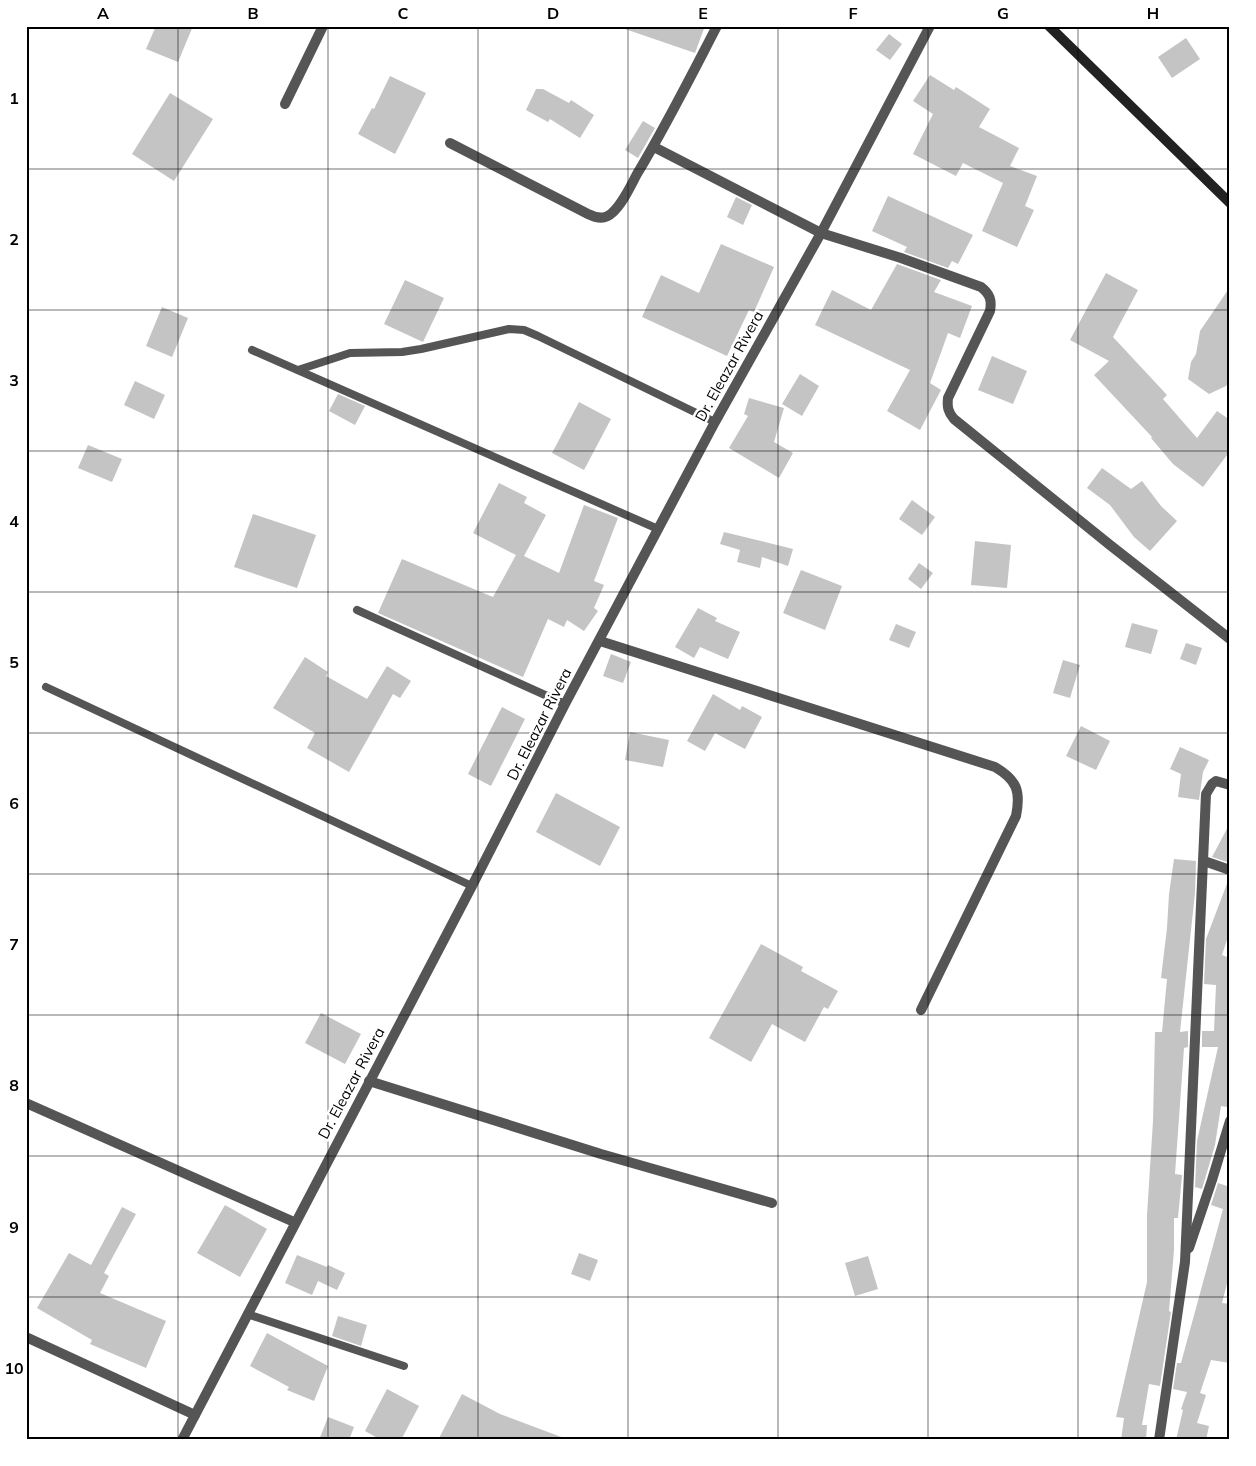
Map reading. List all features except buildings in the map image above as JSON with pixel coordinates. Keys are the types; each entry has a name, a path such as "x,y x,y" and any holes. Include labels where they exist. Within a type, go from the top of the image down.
{"street":[{"path":"286,104 323,26"},
{"path":"450,143 588,214 605,218 620,203 654,147 717,26"},
{"name":"Dr. Eleazar Rivera","path":"182,1440 294,1222 472,886 565,704 715,422 821,233 930,26"},
{"path":"1049,26 1230,203"},
{"path":"654,147 821,233 901,258 981,287 987,291 992,303 990,311 948,398 947,407 949,413 1102,539 1230,639"},
{"path":"600,641 995,766 1009,775 1016,786 1019,801 1016,816 921,1010"},
{"path":"1159,1440 1185,1262 1206,794 1216,781 1230,785"},
{"path":"1204,861 1230,870"},
{"path":"369,1080 601,1154 772,1203"},
{"path":"26,1103 294,1222"},
{"path":"1185,1262 1230,1121"},
{"path":"26,1338 195,1415"}],"lane":[{"path":"298,370 350,353 402,352 495,331 509,329 524,330 715,422"},
{"path":"252,350 658,530"},
{"path":"357,610 565,704"},
{"path":"46,687 472,886"},
{"path":"247,1314 404,1366"}]}
